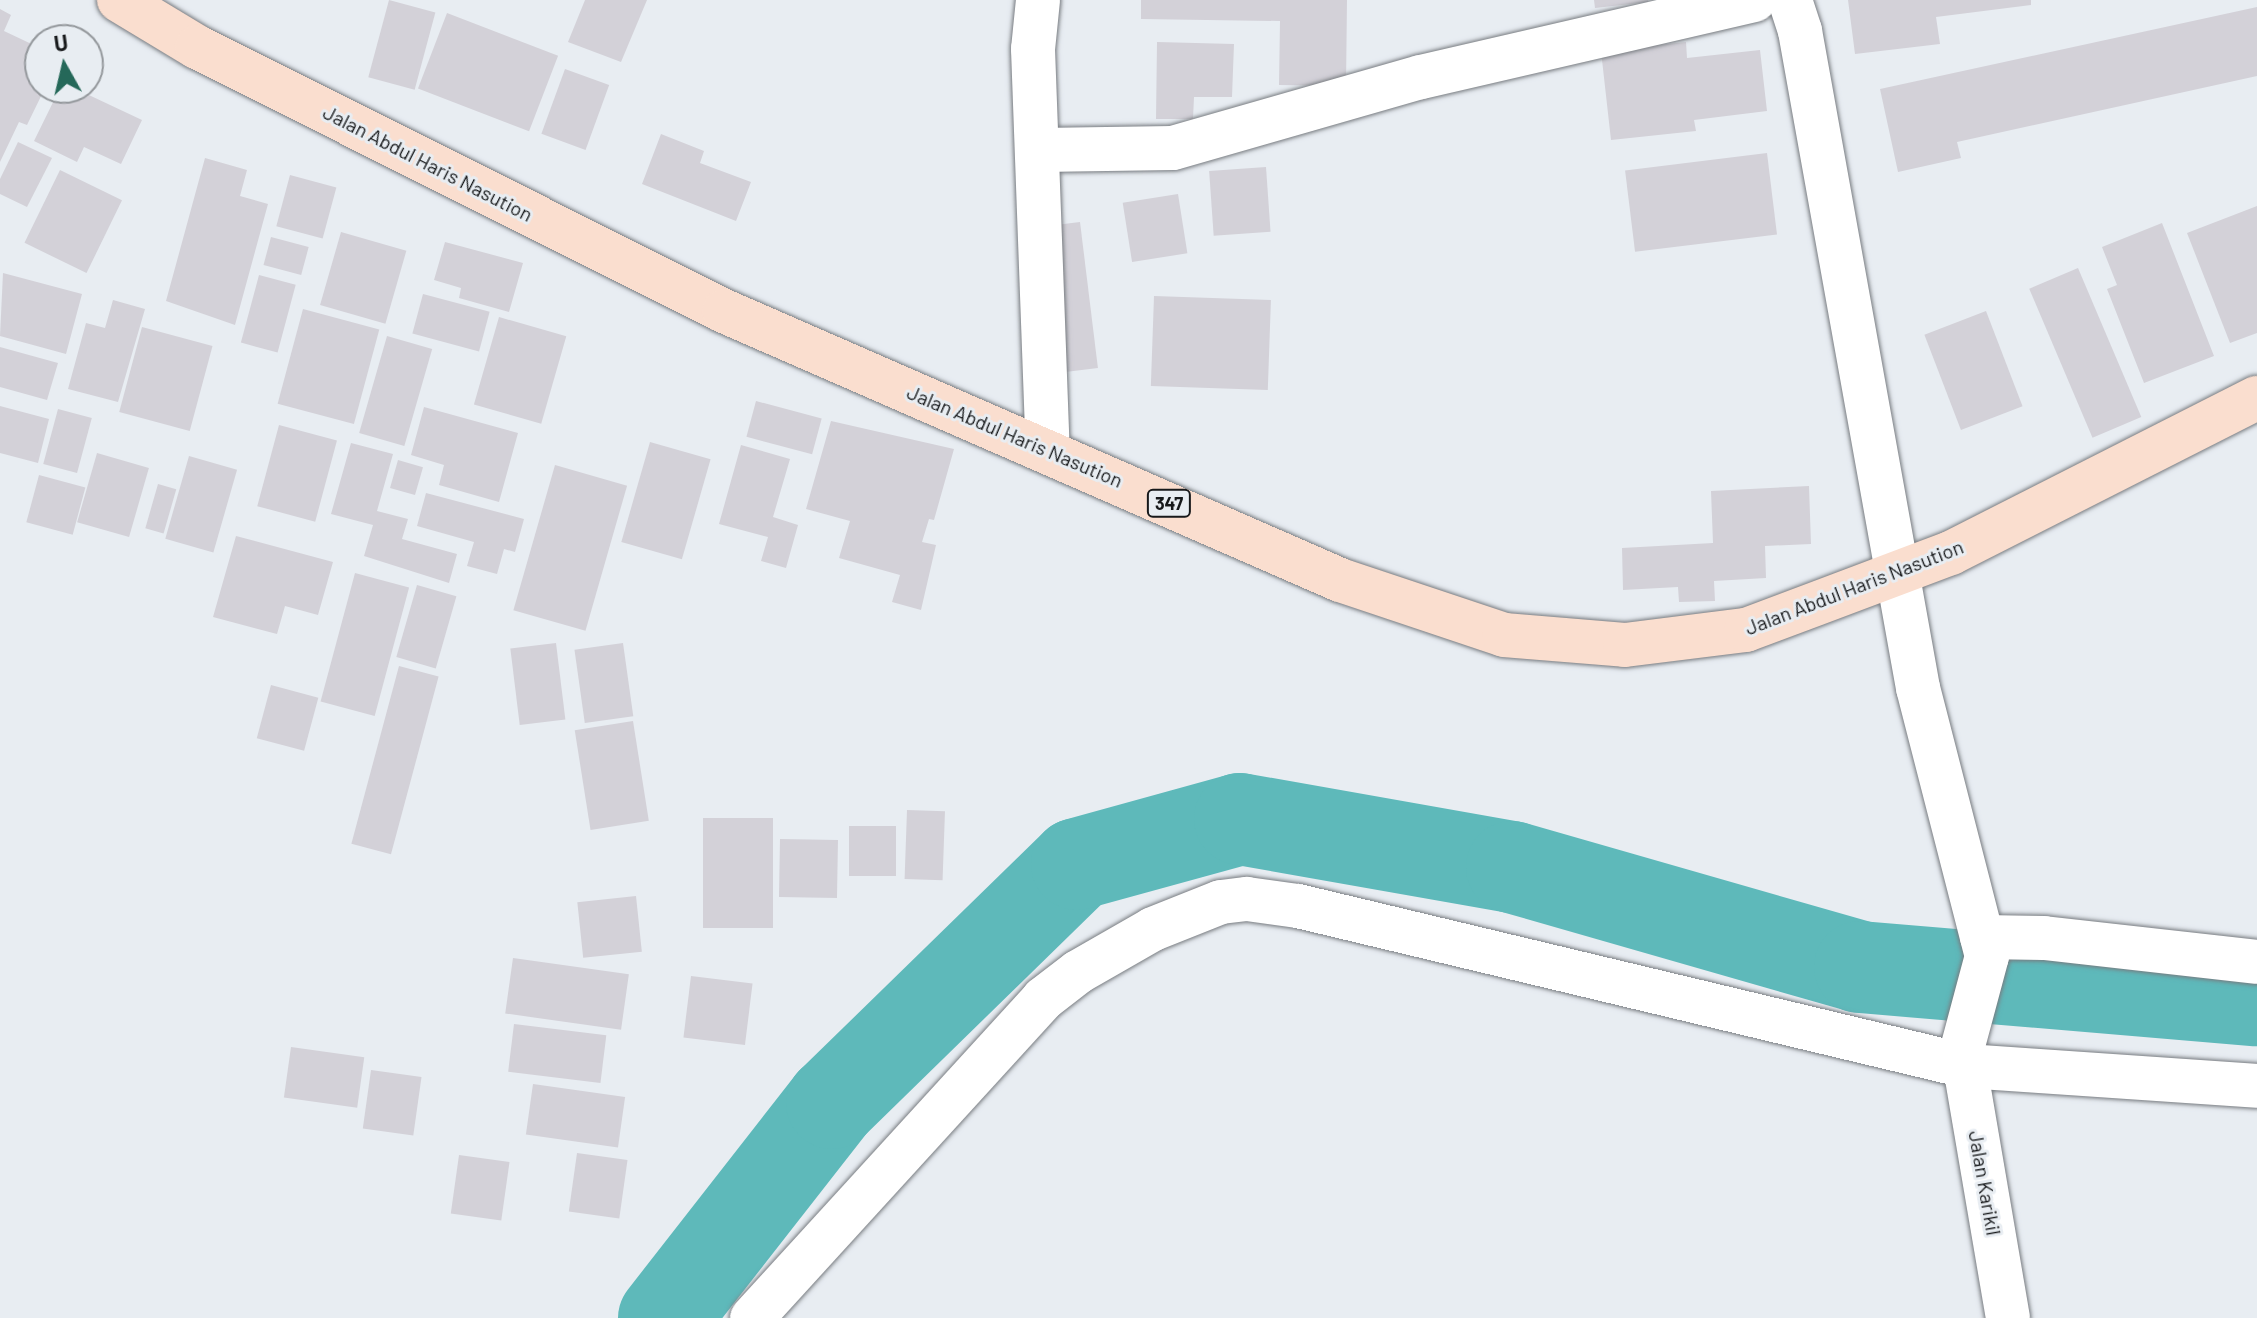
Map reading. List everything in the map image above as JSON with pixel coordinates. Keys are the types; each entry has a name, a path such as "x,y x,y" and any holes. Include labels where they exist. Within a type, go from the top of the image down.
{"main road":[{"name":"Jalan Abdul Haris Nasution","path":"119,0 197,47 724,311 1048,449 1340,580 1504,635 1625,645 1746,630 1896,571 1951,553 2257,398"}],"street":[{"path":"1038,0 1033,49 1040,150 1048,449"},
{"path":"1040,150 1173,148 1421,77 1754,0"},
{"path":"1790,0 1800,31 1918,688 1984,946 1964,1058"},
{"path":"752,1318 1043,999 1078,972 1153,929 1221,902 1258,900 1298,906 1964,1058 2257,1086"},
{"path":"1984,946 2044,938 2257,962"},
{"name":"Jalan Karikil","path":"1964,1058 2008,1318"}],"building":[{"path":"389,0 435,12 415,90 368,77"},
{"path":"585,0 647,0 621,62 568,42"},
{"path":"1141,0 1347,0 1346,86 1279,85 1280,21 1141,19"},
{"path":"1594,0 1648,0 1648,2 1595,8"},
{"path":"1848,0 2031,0 2031,5 1936,17 1940,44 1855,54"},
{"path":"2257,7 2257,76 1957,142 1961,158 1898,172 1880,89"},
{"path":"0,9 11,15 4,31 24,40 24,104 37,104 27,125 19,122 0,162"},
{"path":"447,13 558,56 529,131 418,89"},
{"path":"1157,42 1234,44 1232,97 1194,97 1193,119 1156,119"},
{"path":"1686,42 1687,58 1760,50 1767,111 1694,120 1696,131 1611,140 1601,51"},
{"path":"565,69 609,85 586,150 541,134"},
{"path":"104,102 142,120 121,164 84,147 77,162 34,141 52,104"},
{"path":"661,134 704,151 700,163 751,182 736,221 642,184"},
{"path":"18,142 52,158 27,207 0,194 0,179"},
{"path":"1767,153 1777,234 1635,252 1625,170"},
{"path":"205,158 247,170 240,196 268,204 235,325 166,301"},
{"path":"1266,167 1271,232 1214,236 1209,171"},
{"path":"60,170 122,200 87,273 24,243"},
{"path":"290,175 336,187 323,239 276,226"},
{"path":"1178,194 1187,253 1132,262 1123,203"},
{"path":"2257,206 2257,333 2230,343 2187,233"},
{"path":"1080,222 1098,368 1057,373 1039,227"},
{"path":"2162,223 2214,356 2144,383 2107,289 2117,285 2102,247"},
{"path":"341,232 406,251 385,324 320,305"},
{"path":"271,237 309,247 301,275 263,265"},
{"path":"445,242 523,263 509,312 459,298 461,288 434,280"},
{"path":"2078,268 2141,417 2093,438 2029,289"},
{"path":"3,273 82,294 66,354 0,336"},
{"path":"259,275 296,285 278,352 241,343"},
{"path":"423,294 490,312 479,351 412,334"},
{"path":"1154,296 1271,300 1268,390 1151,386"},
{"path":"113,300 145,309 118,402 68,389 86,323 105,328"},
{"path":"303,309 379,329 354,424 278,404"},
{"path":"1986,311 2023,406 1961,430 1924,335"},
{"path":"499,317 566,336 541,424 474,404"},
{"path":"142,327 213,346 190,431 119,412"},
{"path":"387,336 432,349 404,446 359,433"},
{"path":"0,347 58,363 47,400 0,387"},
{"path":"756,401 822,419 812,454 746,437"},
{"path":"0,406 49,419 38,463 0,453"},
{"path":"424,407 518,433 499,502 439,485 444,465 411,455"},
{"path":"58,409 92,418 77,473 43,464"},
{"path":"831,421 954,449 934,520 929,519 922,542 936,545 921,610 892,602 900,575 839,558 850,521 806,509"},
{"path":"279,425 337,441 315,522 257,506"},
{"path":"650,442 711,459 682,559 621,542"},
{"path":"351,443 393,454 377,511 408,519 402,539 457,554 449,583 364,556 373,525 331,514"},
{"path":"741,445 790,459 773,517 798,525 786,568 761,561 768,537 719,524"},
{"path":"97,453 149,468 129,537 77,522"},
{"path":"189,456 237,470 213,552 165,539"},
{"path":"398,460 423,467 415,495 390,488"},
{"path":"555,465 627,486 585,631 513,610"},
{"path":"39,475 85,487 73,535 26,522"},
{"path":"158,484 176,489 164,533 145,528"},
{"path":"1809,486 1811,544 1765,546 1766,578 1714,581 1715,601 1679,602 1678,587 1623,590 1622,548 1713,543 1711,491"},
{"path":"426,493 524,519 515,552 504,549 497,574 467,566 474,542 417,526"},
{"path":"236,536 333,562 318,615 285,606 277,634 213,617"},
{"path":"355,573 409,587 375,716 321,701"},
{"path":"417,585 456,596 436,668 396,657"},
{"path":"556,643 565,719 520,725 510,649"},
{"path":"623,643 633,716 585,723 574,650"},
{"path":"399,666 439,677 391,854 351,844"},
{"path":"271,685 318,698 304,751 257,738"},
{"path":"633,721 649,821 591,830 575,730"},
{"path":"907,810 945,811 943,880 905,879"},
{"path":"703,818 773,818 773,928 703,928"},
{"path":"849,826 896,826 896,876 849,876"},
{"path":"780,839 838,840 837,898 779,897"},
{"path":"636,896 642,952 583,958 577,902"},
{"path":"513,958 629,974 621,1030 505,1013"},
{"path":"691,976 753,984 745,1045 683,1038"},
{"path":"514,1024 606,1035 600,1083 508,1072"},
{"path":"291,1047 364,1057 357,1108 284,1098"},
{"path":"371,1070 422,1077 413,1136 363,1128"},
{"path":"533,1084 625,1097 618,1147 526,1135"},
{"path":"577,1153 628,1160 619,1219 569,1211"},
{"path":"459,1155 510,1162 501,1221 451,1213"}],"waterway":[{"path":"664,1318 832,1103 1077,864 1240,819 1512,867 1860,967 2257,1000"}]}
